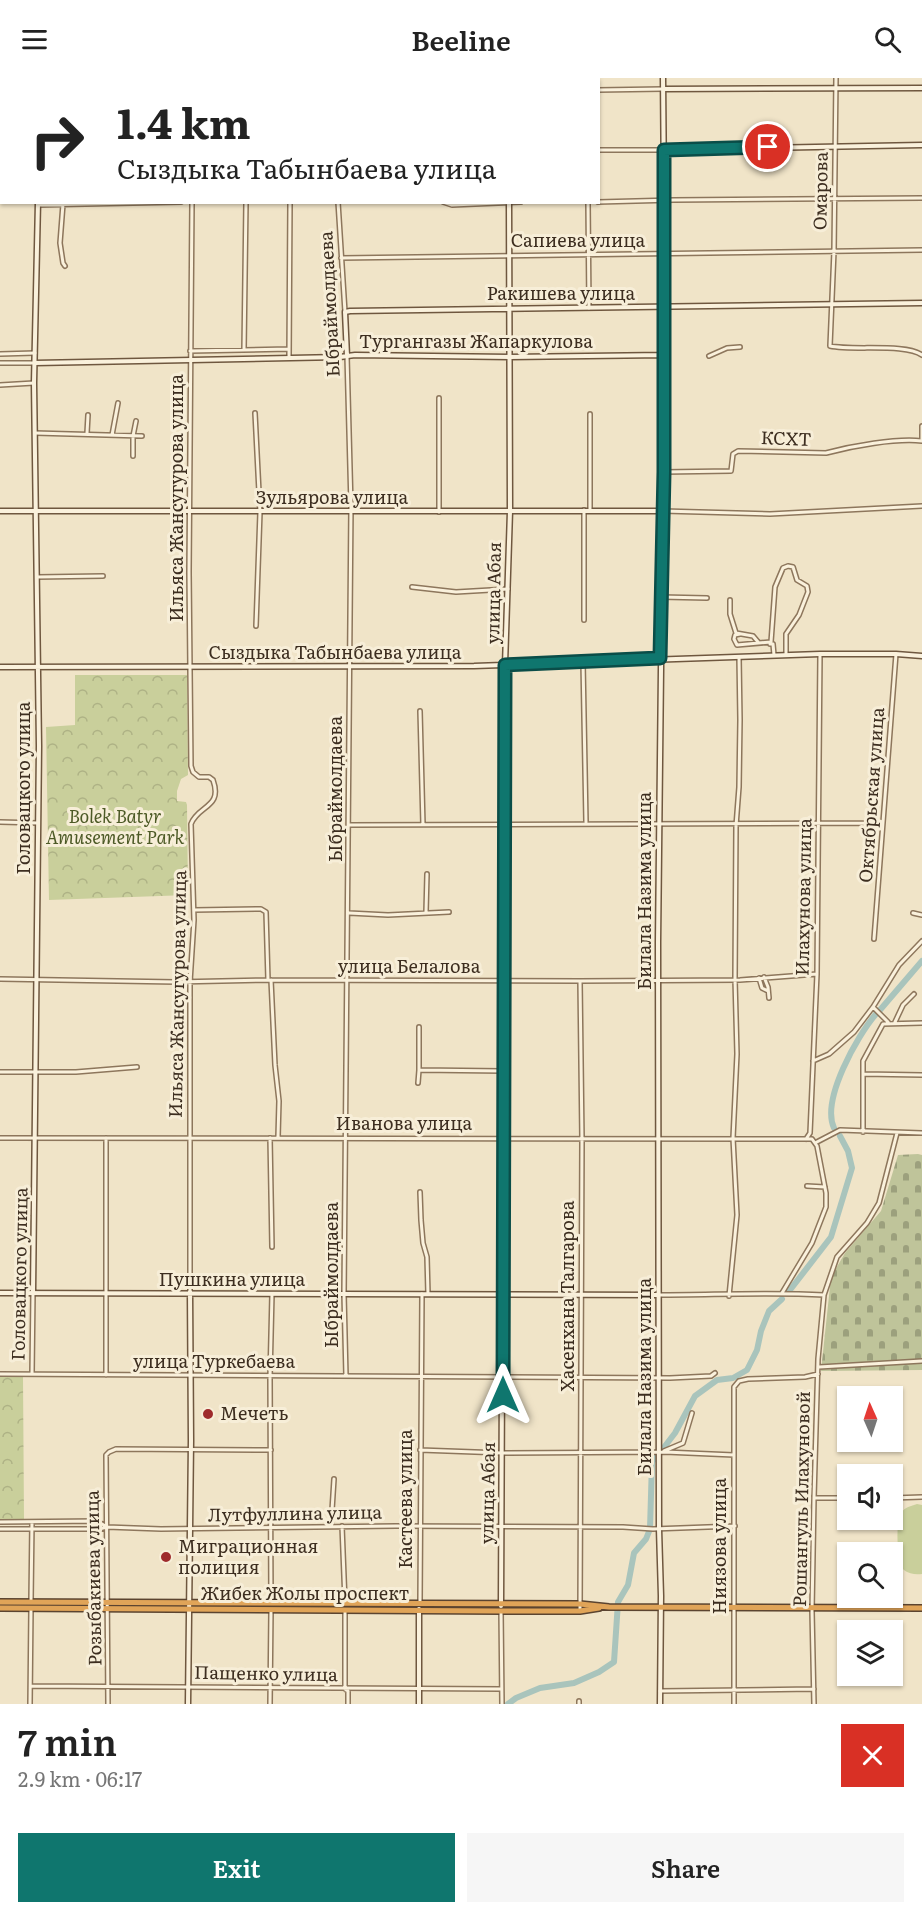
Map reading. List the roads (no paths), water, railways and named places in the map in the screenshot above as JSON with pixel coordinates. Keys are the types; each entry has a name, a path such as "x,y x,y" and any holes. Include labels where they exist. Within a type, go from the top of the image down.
{"highway":[{"name":"Жибек Жолы проспект","path":"0,1602 31,1605 108,1606 922,1608"},
{"name":"Жибек Жолы проспект","path":"0,1608 31,1605"}],"street":[{"name":"Билала Назима улица","path":"660,1704 658,980 665,307 663,78"},
{"name":"Омарова","path":"836,78 833,305 830,346 915,351 922,355"},
{"path":"600,90 922,88"},
{"path":"600,150 922,146"},
{"path":"600,202 922,198"},
{"path":"38,204 63,204 60,243 65,266"},
{"name":"Головацкого улица","path":"32,1374 39,746 36,667 37,513 34,383 38,204"},
{"name":"Ильяса Жансугурова улица","path":"188,1704 191,1450 190,982 193,910 191,824 196,816 210,805 215,793 213,780 208,777 198,777 191,766 192,204"},
{"path":"244,350 246,204"},
{"path":"289,358 290,204"},
{"name":"Ыбраймолдаева","path":"338,204 347,356 350,511 349,913 344,1294 346,1376"},
{"path":"449,204 480,204"},
{"name":"улица Абая","path":"502,1702 505,665 510,511 509,204"},
{"path":"588,204 589,308"},
{"name":"Сапиева улица","path":"341,258 922,250"},
{"name":"Ракишева улица","path":"345,312 922,303"},
{"path":"709,356 727,348 740,347"},
{"path":"190,351 289,349"},
{"path":"0,354 35,353"},
{"name":"Тургангазы Жапаркулова","path":"0,363 347,356 664,355"},
{"path":"0,385 34,383"},
{"path":"439,398 439,512"},
{"path":"112,435 118,403"},
{"path":"255,413 260,512 256,626"},
{"path":"590,414 590,510"},
{"path":"87,433 88,415"},
{"path":"133,456 136,421"},
{"path":"922,426 922,440"},
{"path":"35,433 142,436"},
{"name":"КСХТ","path":"664,472 731,471 733,454 738,451 826,453 867,445 922,440"},
{"path":"663,511 770,514 922,506"},
{"path":"584,510 585,620"},
{"name":"Зульярова улица","path":"0,511 37,513 663,511"},
{"path":"740,634 735,635 737,645 773,640 773,604 776,581 783,568 793,567 797,580 807,586 808,591 795,622 786,634 786,654"},
{"path":"37,577 103,576"},
{"path":"412,587 456,592 508,589"},
{"path":"661,597 706,598"},
{"path":"730,600 732,623 736,633 753,636 759,642 773,644 774,655"},
{"name":"Сыздыка Табынбаева улица","path":"0,668 505,665 786,654 922,656"},
{"name":"Илахунова улица","path":"806,1139 810,1133 817,974 820,654"},
{"name":"Октябрьская улица","path":"874,939 896,654"},
{"path":"729,1296 737,1215 734,1138 737,1054 735,980 739,656"},
{"path":"583,662 586,823"},
{"path":"420,711 423,825"},
{"path":"0,822 38,823"},
{"path":"349,825 883,823"},
{"path":"426,912 427,874"},
{"path":"193,910 261,909 266,912 279,1101 278,1137"},
{"path":"349,913 388,915 449,912"},
{"path":"913,913 922,915"},
{"path":"813,1061 829,1054 854,1032 873,1007 899,964 922,941"},
{"name":"улица Белалова","path":"0,979 190,982 348,980 504,982 735,980 817,974"},
{"path":"764,977 769,998"},
{"path":"759,978 762,988 768,991"},
{"name":"Хасенхана Талгарова","path":"580,981 582,1139 580,1607"},
{"path":"895,1022 903,1005 914,994"},
{"path":"873,1007 888,1022"},
{"path":"863,1132 863,1061 866,1053 883,1024 888,1022 922,1023"},
{"path":"418,1083 419,1027"},
{"path":"0,1072 97,1071 137,1067"},
{"path":"419,1070 503,1071"},
{"path":"863,1074 922,1075"},
{"path":"782,1293 812,1243 826,1207 825,1186 815,1143 840,1130 922,1133"},
{"name":"Рошангуль Илахуновой","path":"814,1704 814,1498 818,1367 824,1295 837,1257 867,1223 879,1203 897,1133"},
{"name":"Иванова улица","path":"0,1138 734,1138 812,1139 815,1143"},
{"path":"106,1138 106,1375"},
{"path":"270,1138 272,1247"},
{"path":"807,1186 825,1186"},
{"path":"420,1192 421,1220 427,1257 428,1294"},
{"name":"Пушкина улица","path":"0,1293 729,1296 782,1293 824,1295"},
{"path":"270,1704 272,1294"},
{"name":"Кастеева улица","path":"419,1704 422,1294"},
{"path":"818,1367 922,1361"},
{"name":"улица Туркебаева","path":"0,1374 691,1378 711,1376 715,1373"},
{"name":"Ниязова улица","path":"734,1704 734,1387 739,1381 748,1378 805,1377 818,1374"},
{"path":"660,1452 683,1443 692,1413"},
{"name":"Розыбакиева улица","path":"108,1704 106,1455 116,1449 191,1450"},
{"path":"191,1450 271,1450"},
{"path":"420,1450 502,1453 660,1452 734,1455"},
{"path":"331,1526 334,1479"},
{"path":"903,1498 922,1497"},
{"path":"814,1498 837,1498"},
{"name":"Лутфуллина улица","path":"0,1522 97,1521 107,1527"},
{"path":"30,1704 32,1522"},
{"path":"342,1526 345,1689 348,1691 348,1704"},
{"name":"Лутфуллина улица","path":"0,1529 421,1526 659,1529 735,1526"},
{"name":"Пащенко улица","path":"31,1686 501,1689"},
{"path":"660,1691 814,1689"}],"waterway":[{"path":"880,1010 922,961"},
{"path":"834,1128 831,1116 832,1101 837,1085 851,1052 876,1014"},
{"path":"790,1290 831,1237 852,1168 848,1151 840,1136"},
{"path":"662,1450 675,1433 695,1396 717,1380 733,1378 747,1370 757,1350 769,1311 782,1299"},
{"path":"508,1704 540,1688 574,1683 599,1672 614,1662 618,1602 628,1585 634,1553 646,1539 650,1529 652,1462 656,1457"}],"place":[{"name":"Мечеть","path":"208,1414"},
{"name":"Миграционная полиция","path":"166,1557"}],"park label":[{"name":"Bolek Batyr Amusement Park","path":"115,828"}]}
